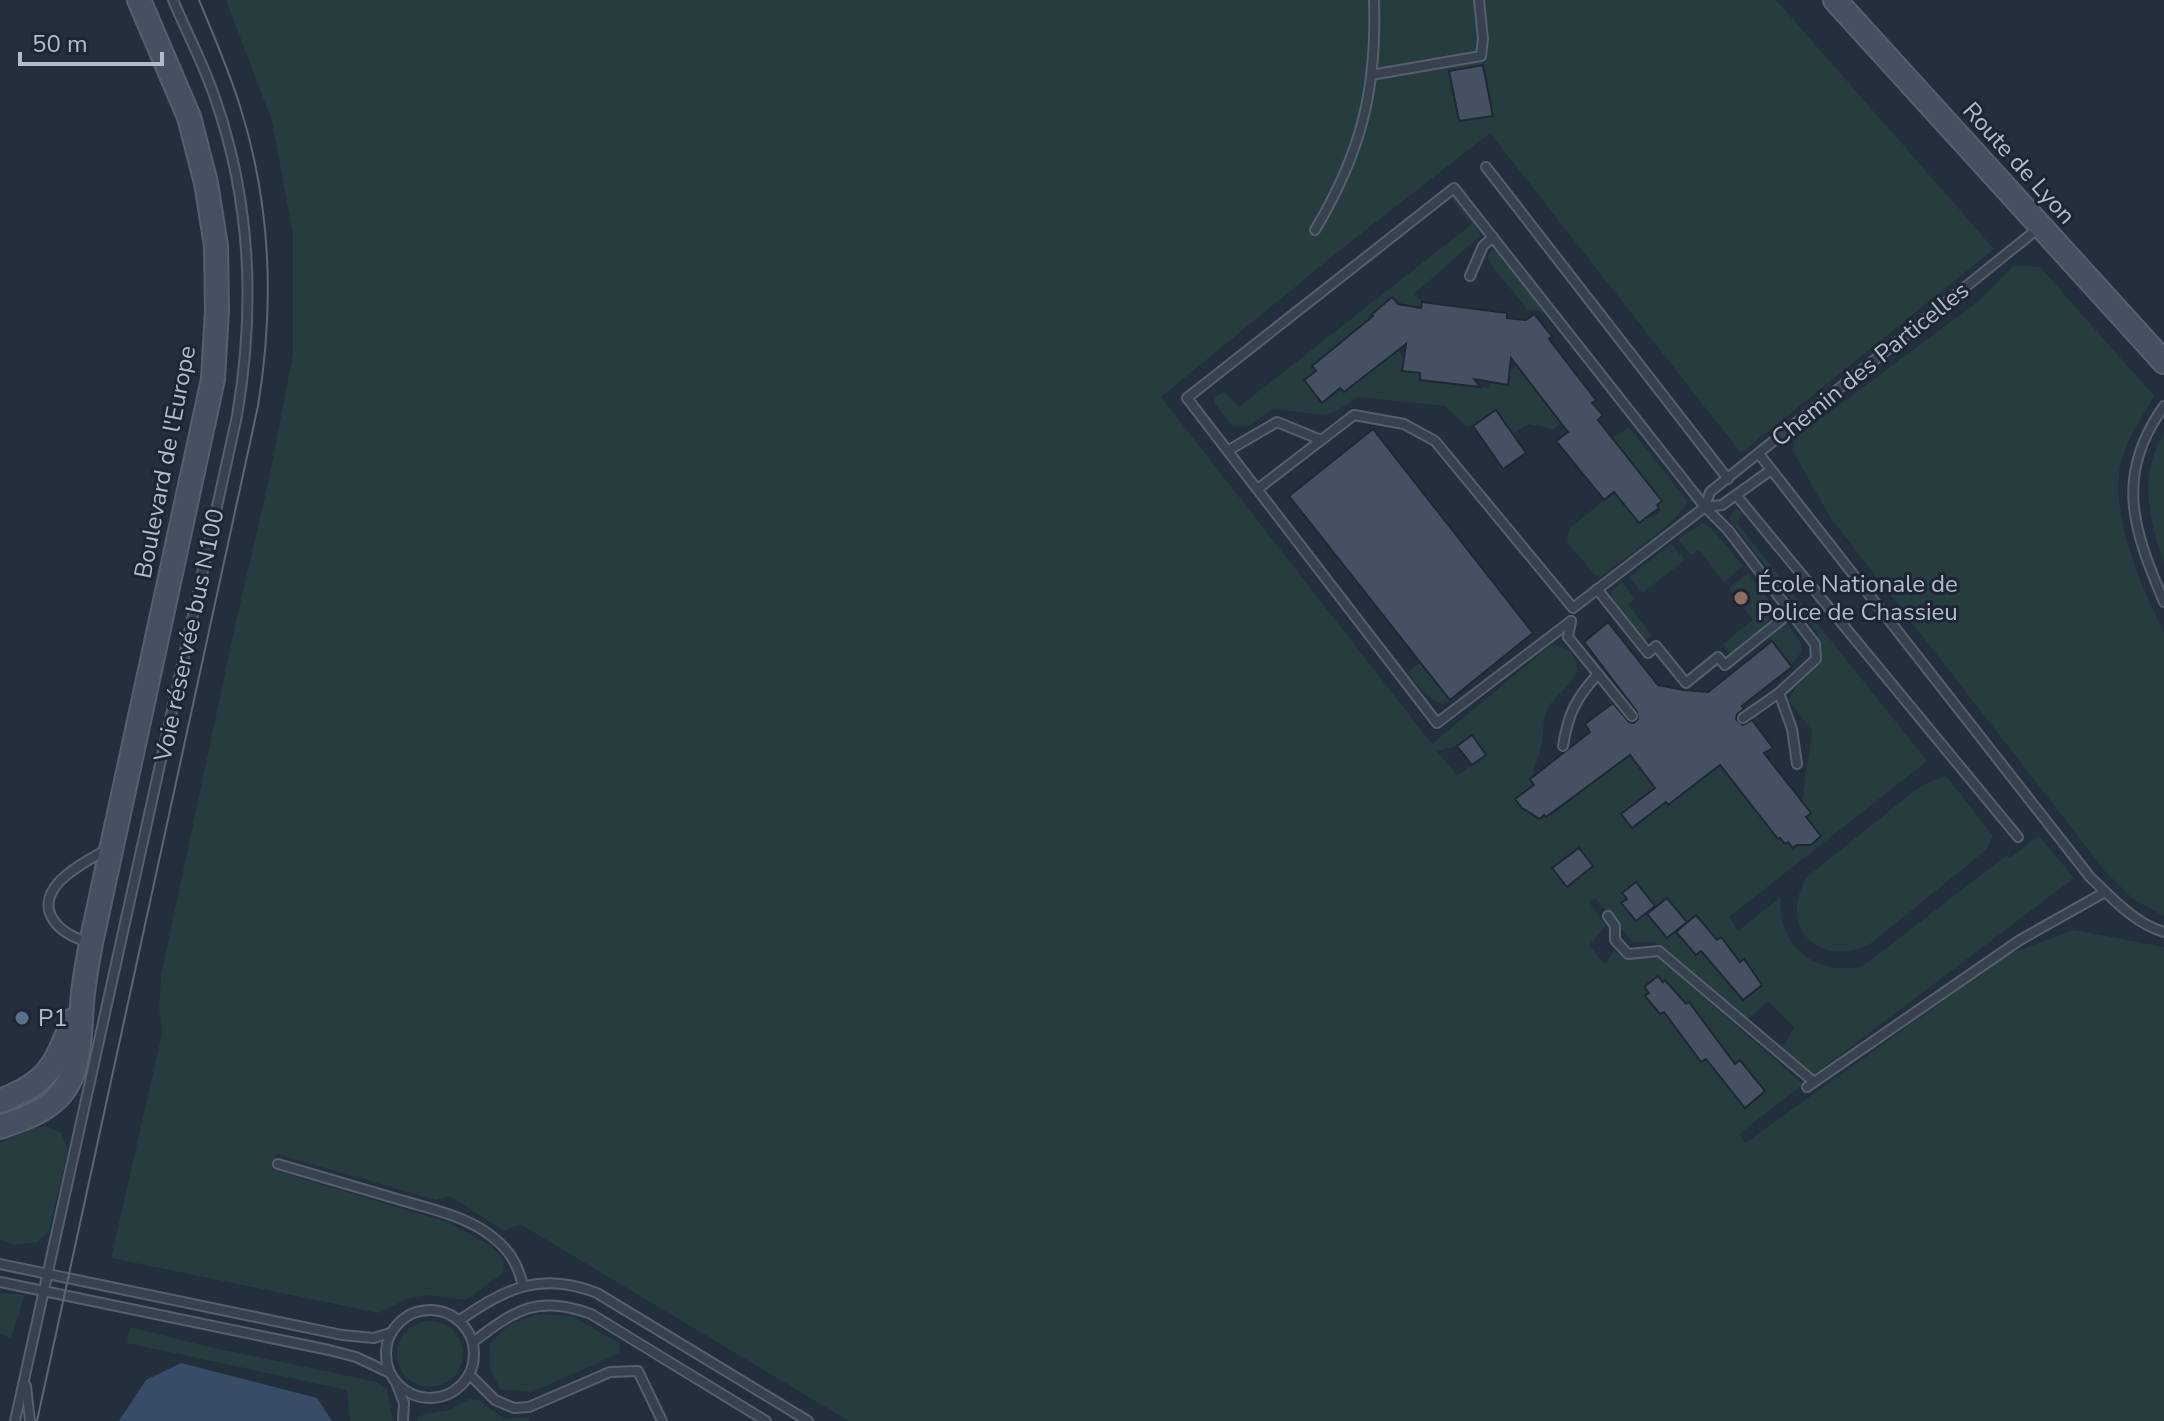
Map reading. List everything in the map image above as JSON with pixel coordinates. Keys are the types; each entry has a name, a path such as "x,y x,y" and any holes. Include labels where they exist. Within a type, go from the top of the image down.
{"street":[{"name":"Boulevard de l'Europe","path":"83,993 111,846 213,379 217,310 216,246 206,183 189,117 139,0"},
{"name":"Route de Lyon","path":"1835,0 2164,362"},
{"path":"0,1101 22,1093 41,1081 57,1061 83,993"},
{"path":"0,1127 37,1113 57,1098 72,1078 81,1034 83,993"}],"lane":[{"name":"Voie réservée bus N100","path":"15,1421 237,416 247,342 248,260 237,179 216,99 173,0"},
{"path":"1315,230 1334,198 1367,114 1374,0"},
{"path":"1371,75 1481,56 1483,39 1479,0"},
{"path":"1486,167 1728,479"},
{"path":"1571,621 1437,723 1187,398 1454,188 1705,507 1728,530 1815,644 1816,659 1779,693 1743,718"},
{"name":"Chemin des Particelles","path":"2042,225 1759,454 2090,877 2152,929 2164,932"},
{"path":"1470,276 1483,246 1493,237"},
{"path":"2164,406 2146,433 2132,478 2134,524 2164,602"},
{"path":"1259,488 1354,415 1404,424 1435,441 1573,608"},
{"path":"1229,450 1277,422 1321,440"},
{"path":"1705,507 1710,492 1759,454"},
{"path":"1632,716 1568,637 1573,608 1705,507 1722,505 1771,470"},
{"path":"1736,495 2018,837"},
{"path":"1597,589 1648,653 1656,646 1686,683 1718,657 1725,665 1791,612"},
{"path":"1563,746 1568,717 1582,691 1598,674"},
{"path":"1779,693 1792,729 1797,764"},
{"path":"91,943 64,933 51,915 49,906 59,882 111,846"},
{"path":"1608,916 1615,926 1615,940 1628,954 1659,951 1810,1084 2020,940 2105,892"},
{"path":"278,1164 473,1224 488,1232 510,1253 517,1264 523,1286"},
{"path":"0,1264 342,1335 374,1338 390,1333"},
{"path":"0,1282 329,1350 356,1357 390,1373"},
{"path":"460,1320 494,1297 523,1286 558,1282 581,1286 808,1421"},
{"path":"473,1342 525,1308 540,1304 572,1306 591,1314 766,1421"},
{"path":"397,1384 421,1398 436,1398 461,1386 474,1364 473,1342 460,1320 435,1309 422,1310 398,1322 390,1333 385,1353 390,1373 404,1403 403,1421"},
{"path":"470,1375 495,1400 514,1408 529,1407 610,1372 638,1371 662,1421"},
{"path":"25,1381 30,1421"}],"green space":[{"path":"226,0 1776,0 1994,249 1741,453 1490,133 1340,250 1161,397 1432,744 1551,645 1571,653 1577,665 1576,672 1545,715 1541,748 1533,771 1536,775 1534,785 1515,799 1522,808 1540,818 1557,811 1616,765 1619,741 1668,805 1735,754 1731,779 1778,839 1788,842 1793,848 1801,841 1811,845 1820,836 1806,817 1810,813 1802,801 1812,731 1789,700 1817,662 1819,644 1816,631 1729,519 1735,509 1745,514 1736,522 1927,761 1729,917 1738,931 1781,897 1785,930 1802,954 1829,967 1863,966 2007,855 2010,858 2039,836 2074,878 1811,1077 1782,1048 1794,1027 1768,1001 1748,1019 1655,942 1633,942 1595,898 1589,902 1606,926 1589,945 1605,965 1613,952 1656,956 1803,1084 1739,1134 1745,1143 2009,954 2073,930 2164,947 2164,1421 849,1421 520,1224 504,1231 450,1196 436,1200 276,1154 273,1170 450,1223 490,1245 504,1260 503,1273 466,1300 426,1295 407,1299 379,1313 111,1258 162,1034 159,1007 161,976 269,479 293,354 293,234 272,121","holes":["1471,736 1486,754 1457,776 1437,751 1457,746"]},
{"path":"1456,197 1481,231 1480,236 1414,294 1422,302 1421,308 1398,304 1391,298 1313,365 1316,371 1304,381 1322,403 1340,388 1344,392 1398,350 1404,358 1402,371 1420,373 1420,380 1488,388 1490,382 1508,384 1510,371 1517,365 1564,420 1554,429 1528,424 1513,434 1496,410 1473,426 1466,426 1445,406 1358,397 1335,412 1324,415 1273,409 1249,426 1232,426 1214,402 1216,396 1224,392 1239,407 1472,224 1452,200"},
{"path":"1492,250 1546,312 1528,310 1492,266 1487,256"},
{"path":"2014,265 2040,267 2154,396 2123,455 2119,495 2132,557 2164,633 2164,916 2133,899 2105,871 1830,517 1794,453 1793,442 1803,432 1979,301"},
{"path":"1629,427 1687,501 1683,509 1649,540 1601,576 1595,575 1567,542 1569,529 1614,492 1639,523 1661,510 1657,505 1662,501 1613,438"},
{"path":"2164,434 2164,563 2151,514 2149,481 2156,449"},
{"path":"1703,523 1713,530 1743,566 1724,582 1699,550 1691,555 1678,539"},
{"path":"1671,544 1685,560 1642,593 1629,577"},
{"path":"1748,573 1771,603 1772,615 1762,628 1729,653 1723,644 1753,620 1729,588"},
{"path":"1622,582 1635,599 1628,605 1652,635 1646,640 1642,640 1610,601 1612,590"},
{"path":"1787,623 1800,642 1802,651 1791,666 1769,636"},
{"path":"1421,662 1450,700 1442,704 1436,701 1415,682 1408,672"},
{"path":"1946,776 1993,836 1986,850 1870,944 1834,951 1808,939 1800,927 1797,912 1799,895 1807,877 1914,791"},
{"path":"47,1127 61,1133 68,1150 49,1231 37,1242 15,1245 0,1240 0,1143 33,1128"},
{"path":"0,1292 25,1295 11,1338 0,1334"},
{"path":"538,1314 572,1316 619,1343 620,1353 532,1392 500,1389 489,1366 490,1343 509,1325"},
{"path":"423,1321 437,1321 449,1326 458,1335 463,1354 461,1367 454,1378 437,1387 423,1387 411,1382 402,1373 397,1361 397,1347 402,1335 411,1326"},
{"path":"130,1327 377,1382 387,1390 393,1421 350,1421 347,1390 127,1343"},
{"path":"469,1399 478,1400 504,1419 529,1417 530,1421 417,1421 425,1414 451,1410"}],"water":[{"path":"181,1363 317,1398 332,1421 119,1421 146,1380"}],"building":[{"path":"1483,65 1493,116 1459,121 1449,71"},
{"path":"1392,297 1398,304 1421,308 1422,302 1507,313 1507,318 1526,320 1534,314 1552,336 1549,339 1596,400 1592,403 1603,415 1598,420 1662,501 1657,505 1659,508 1639,523 1614,492 1604,500 1556,441 1568,432 1511,358 1508,385 1474,379 1480,387 1420,380 1420,373 1402,371 1406,344 1344,392 1340,388 1322,403 1304,380 1316,371 1312,366"},
{"path":"1496,410 1526,453 1503,469 1473,426"},
{"path":"1373,429 1533,633 1450,700 1289,496"},
{"path":"1608,622 1658,685 1684,690 1708,692 1772,641 1792,667 1742,706 1744,709 1736,719 1743,725 1752,720 1773,748 1764,753 1811,813 1806,817 1821,836 1811,845 1793,848 1788,842 1785,844 1720,765 1632,828 1621,814 1655,788 1630,755 1546,817 1544,815 1540,819 1522,808 1515,799 1534,785 1530,779 1590,732 1585,724 1613,703 1629,722 1634,723 1638,719 1637,712 1584,642"},
{"path":"1472,735 1486,755 1472,765 1457,746"},
{"path":"1579,848 1593,866 1567,887 1552,868"},
{"path":"1636,882 1655,906 1636,921 1621,903 1627,899 1622,893"},
{"path":"1667,898 1687,922 1667,938 1647,914"},
{"path":"1696,915 1717,940 1721,937 1740,962 1744,959 1762,985 1743,1000 1701,951 1696,955 1676,932"},
{"path":"1658,976 1686,1004 1689,1002 1735,1064 1740,1060 1765,1091 1745,1108 1706,1059 1701,1062 1664,1012 1660,1014 1645,996 1649,993 1644,987"}],"tram line":[{"path":"37,1421 258,406 263,367 267,329 267,253 258,178 235,90 199,0"}],"place":[{"name":"École Nationale de Police de Chassieu","path":"1741,598"},
{"name":"P1","path":"22,1018"}]}
